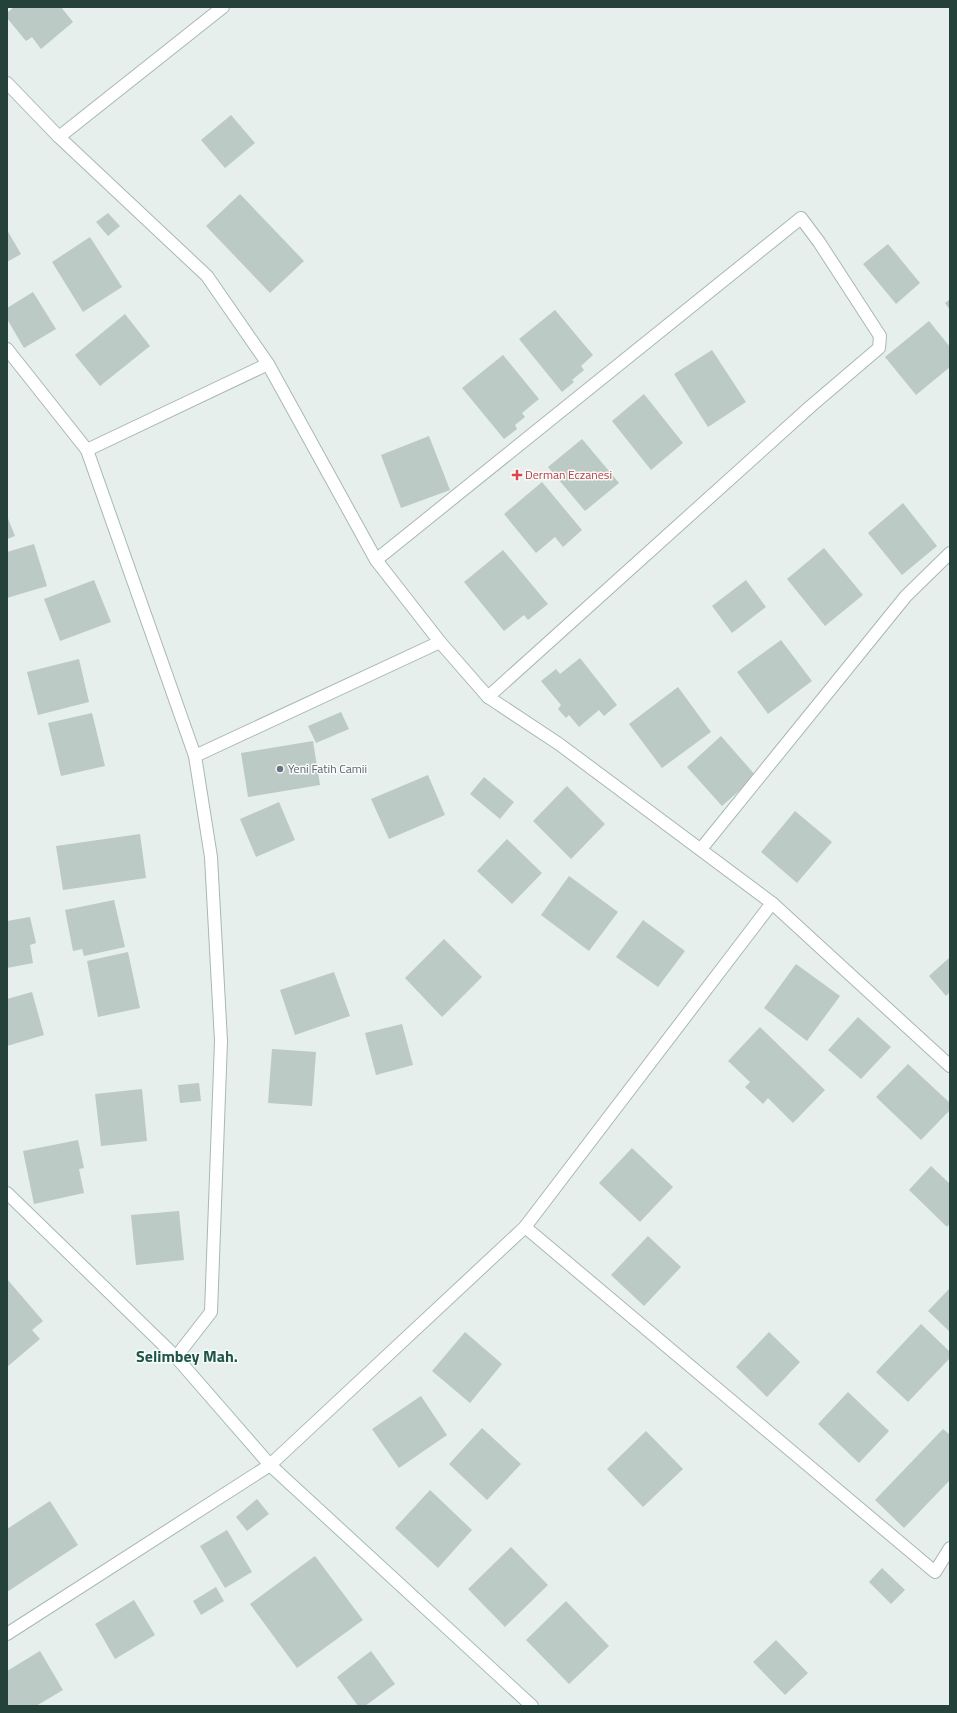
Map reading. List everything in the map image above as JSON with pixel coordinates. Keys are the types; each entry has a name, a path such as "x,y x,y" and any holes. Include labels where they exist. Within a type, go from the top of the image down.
{"street":[{"path":"59,137 223,7"},
{"path":"7,83 59,137 207,276 268,364 376,560 440,642 488,698 559,744 772,903 950,1066"},
{"path":"376,560 801,218 819,242 880,336 879,348 811,406 488,698"},
{"path":"7,349 88,450 195,756 211,857 221,1041 211,1312 176,1357"},
{"path":"88,450 268,364"},
{"path":"701,849 906,596 950,553"},
{"path":"195,756 440,642"},
{"path":"7,1634 270,1465 525,1227 772,903"},
{"path":"7,1193 176,1357 270,1465 532,1706"},
{"path":"525,1227 935,1572 950,1548"}],"building":[{"path":"14,7 61,7 73,22 41,49 32,37 26,41 7,18 7,13"},
{"path":"231,115 255,143 225,168 201,140"},
{"path":"240,194 304,261 270,293 206,226"},
{"path":"108,213 120,226 108,236 96,222"},
{"path":"7,230 21,254 7,262"},
{"path":"90,237 122,287 83,312 52,262"},
{"path":"888,244 920,283 896,304 863,264"},
{"path":"33,292 56,329 24,348 7,319 7,308"},
{"path":"950,299 950,310 945,303"},
{"path":"555,310 593,355 581,366 584,370 572,380 574,382 562,392 519,339"},
{"path":"125,314 150,346 100,386 75,355"},
{"path":"929,321 950,347 950,367 916,395 885,357"},
{"path":"712,350 746,402 708,427 674,374"},
{"path":"503,355 539,399 522,413 525,417 515,425 517,429 504,439 462,388"},
{"path":"644,394 683,443 651,470 612,421"},
{"path":"429,436 450,490 401,508 381,455"},
{"path":"582,439 619,483 585,511 548,467"},
{"path":"542,482 582,530 563,547 555,537 536,553 504,514"},
{"path":"903,503 937,546 902,575 868,533"},
{"path":"7,516 15,536 7,539"},
{"path":"34,544 47,586 7,598 7,552"},
{"path":"824,548 863,595 825,626 787,579"},
{"path":"503,550 548,604 528,620 524,615 504,631 464,582"},
{"path":"94,580 111,622 60,641 44,599"},
{"path":"746,580 766,607 732,633 712,606"},
{"path":"781,640 812,681 768,714 737,672"},
{"path":"580,658 617,705 604,716 599,710 579,727 569,715 566,718 558,709 561,705 541,681 556,669 560,674"},
{"path":"79,659 89,702 38,715 27,672"},
{"path":"678,687 711,732 662,768 629,724"},
{"path":"341,712 349,729 316,743 308,726"},
{"path":"92,713 105,766 61,776 48,723"},
{"path":"721,736 756,776 722,806 687,767"},
{"name":"Yeni Fatih Camii","path":"313,741 320,785 248,797 241,753"},
{"path":"428,775 445,815 389,839 371,799"},
{"path":"484,777 514,802 500,819 470,794"},
{"path":"567,786 605,824 571,859 533,821"},
{"path":"279,802 295,840 256,857 240,819"},
{"path":"795,811 832,842 797,883 761,852"},
{"path":"140,834 146,878 63,890 56,846"},
{"path":"507,839 542,873 512,904 477,871"},
{"path":"569,876 618,912 589,951 541,915"},
{"path":"114,900 125,947 84,956 82,949 73,951 65,910"},
{"path":"30,917 36,943 30,945 33,963 7,968 7,921"},
{"path":"643,920 685,951 658,987 616,957"},
{"path":"444,939 482,977 442,1017 405,978"},
{"path":"128,952 140,1008 98,1017 87,961"},
{"path":"950,957 950,992 946,996 929,976"},
{"path":"796,964 840,996 807,1041 764,1008"},
{"path":"334,972 350,1016 295,1035 280,990"},
{"path":"32,992 44,1035 7,1046 7,999"},
{"path":"858,1017 891,1047 861,1079 828,1050"},
{"path":"402,1024 413,1065 376,1075 365,1033"},
{"path":"760,1027 825,1090 793,1123 768,1098 763,1104 745,1087 750,1082 728,1061"},
{"path":"272,1049 316,1052 312,1106 268,1103"},
{"path":"908,1064 950,1103 950,1110 921,1140 876,1097"},
{"path":"199,1083 201,1101 180,1103 178,1085"},
{"path":"142,1089 147,1141 101,1146 95,1094"},
{"path":"78,1140 84,1168 79,1169 84,1193 34,1204 23,1151"},
{"path":"632,1148 673,1187 640,1222 599,1183"},
{"path":"931,1166 950,1184 950,1223 947,1227 909,1190"},
{"path":"179,1211 184,1260 136,1265 131,1215"},
{"path":"648,1236 681,1267 644,1306 611,1275"},
{"path":"7,1279 43,1321 32,1330 40,1339 7,1367"},
{"path":"950,1288 950,1332 928,1311"},
{"path":"921,1324 950,1352 950,1358 908,1402 876,1372"},
{"path":"465,1332 502,1364 470,1403 432,1371"},
{"path":"769,1332 800,1362 767,1397 736,1367"},
{"path":"848,1392 889,1431 859,1463 818,1424"},
{"path":"421,1396 447,1435 399,1468 372,1429"},
{"path":"482,1428 521,1464 487,1500 449,1464"},
{"path":"943,1429 950,1435 950,1480 904,1528 875,1500"},
{"path":"646,1431 683,1469 643,1507 607,1469"},
{"path":"430,1490 472,1530 438,1568 395,1528"},
{"path":"257,1499 269,1514 247,1531 236,1517"},
{"path":"50,1501 78,1545 7,1592 7,1529"},
{"path":"227,1530 252,1572 225,1588 200,1546"},
{"path":"511,1547 548,1585 505,1627 468,1589"},
{"path":"315,1556 363,1620 297,1668 250,1604"},
{"path":"882,1568 905,1590 891,1604 869,1582"},
{"path":"216,1587 224,1601 201,1615 193,1601"},
{"path":"134,1600 155,1635 115,1659 95,1624"},
{"path":"566,1601 609,1646 569,1684 526,1640"},
{"path":"776,1640 808,1673 785,1695 753,1662"},
{"path":"40,1651 63,1690 36,1706 7,1706 7,1671"},
{"path":"371,1651 395,1684 365,1706 358,1706 337,1677"}],"place":[{"name":"Derman Eczanesi","path":"517,475"},
{"name":"Yeni Fatih Camii","path":"280,769"}],"district":[{"name":"Selimbey Mah.","path":"187,1356"}]}
